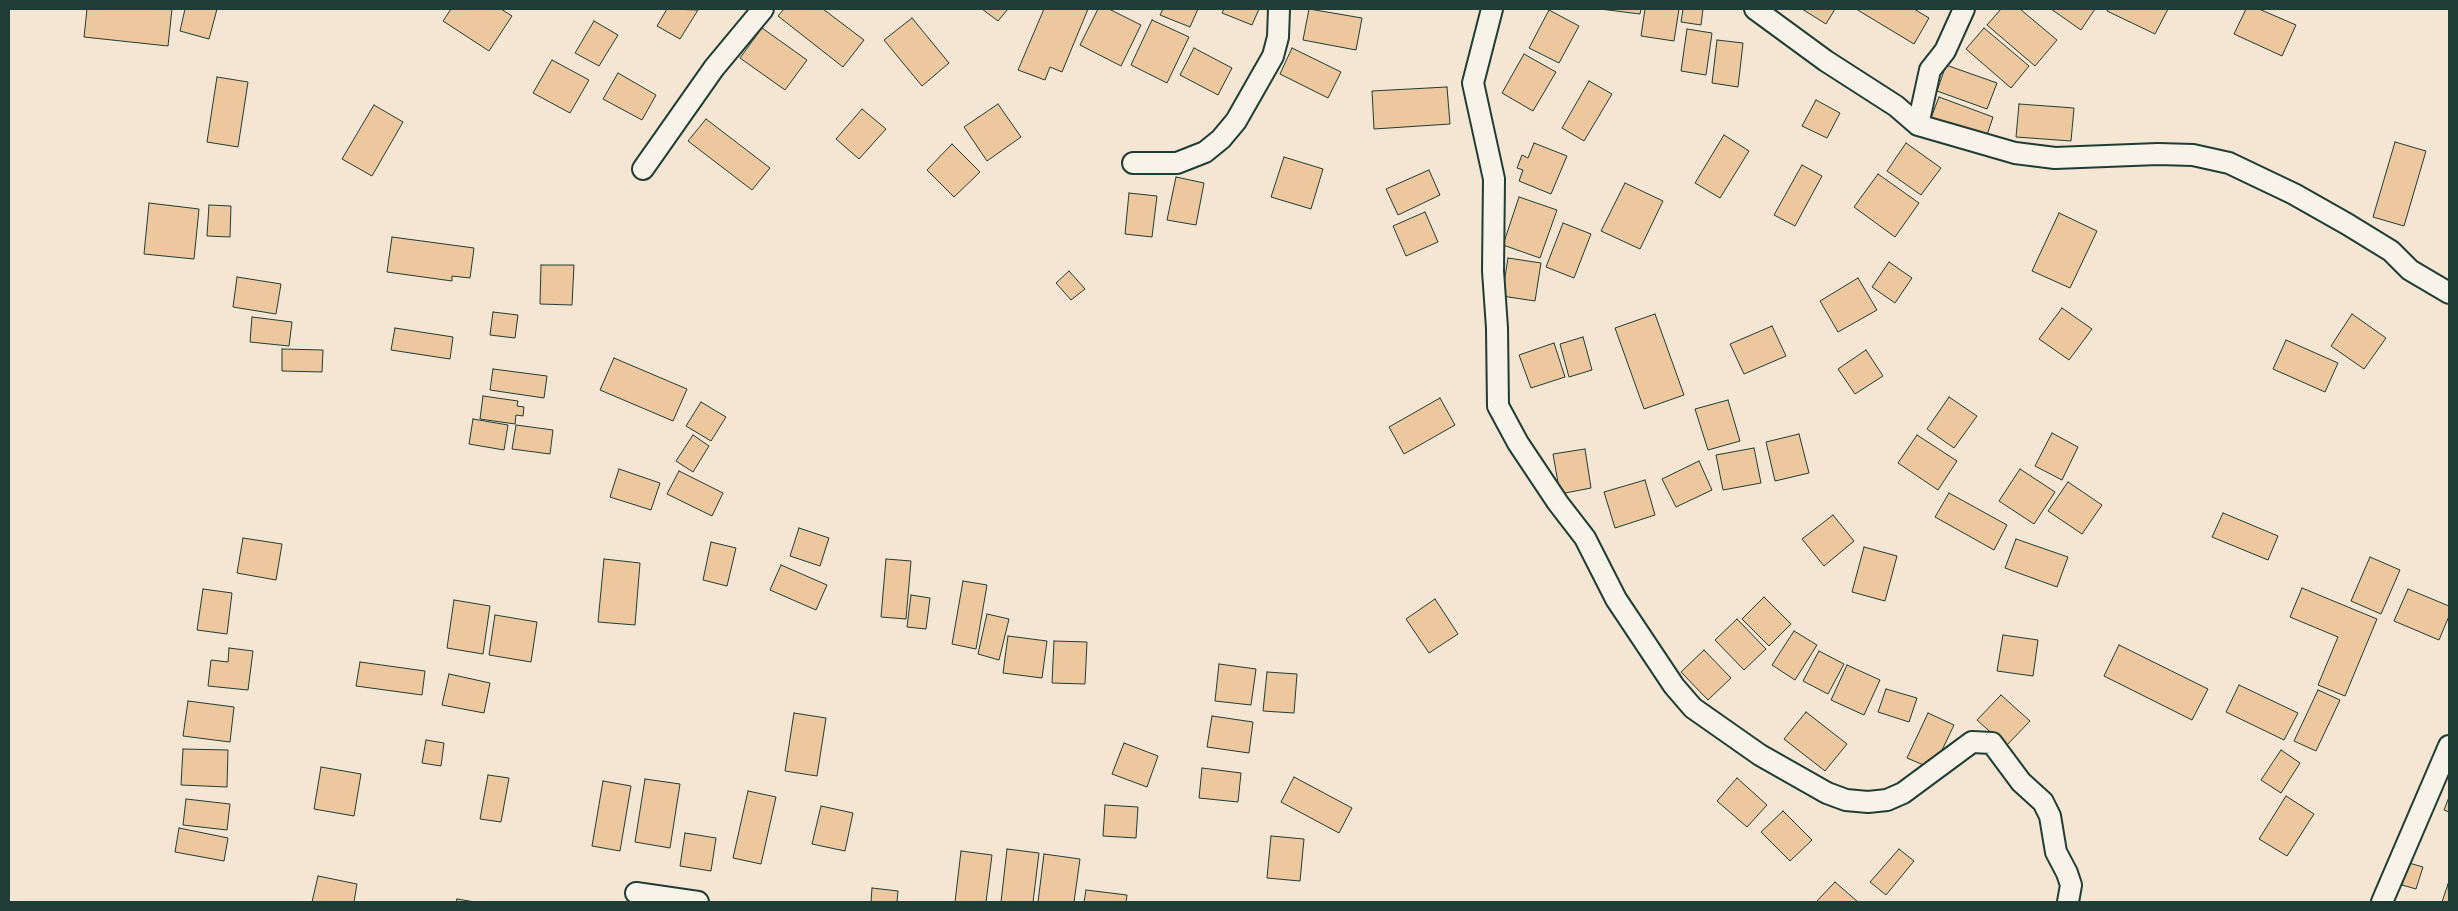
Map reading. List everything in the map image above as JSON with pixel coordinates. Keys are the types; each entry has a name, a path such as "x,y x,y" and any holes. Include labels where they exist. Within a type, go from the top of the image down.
{"street":[{"path":"643,169 714,68 763,9"},
{"path":"1133,163 1177,163 1205,152 1221,139 1236,121 1273,56 1278,36 1279,9"},
{"path":"1492,9 1473,83 1494,179 1493,271 1497,328 1498,406 1538,473 1585,538 1616,600 1674,686 1693,708 1760,755 1827,793 1846,800 1868,802 1887,800 1903,793 1972,742 1992,743 2021,782 2043,802 2050,816 2056,852 2071,885 2068,902"},
{"path":"1755,9 1826,61 1896,106 1918,125 2015,153 2055,158 2158,154 2193,155 2230,163 2294,194 2347,224 2391,251 2410,270 2449,293"},
{"path":"1918,125 1930,70 1945,51 1964,9"},
{"path":"2382,902 2449,746"},
{"path":"636,893 698,902"}],"building":[{"path":"87,9 172,9 168,46 84,37"},
{"path":"185,9 217,9 209,39 180,31"},
{"path":"451,9 501,9 512,16 489,51 443,21"},
{"path":"667,9 698,10 680,39 657,26"},
{"path":"784,9 823,9 864,40 843,67 778,16"},
{"path":"982,9 1008,9 998,21"},
{"path":"1044,9 1088,9 1062,72 1050,67 1045,80 1018,70"},
{"path":"1098,9 1109,9 1141,25 1121,66 1080,45"},
{"path":"1163,9 1198,9 1190,27 1160,15"},
{"path":"1224,9 1259,9 1252,25 1222,13"},
{"path":"1309,9 1362,18 1356,50 1303,40"},
{"path":"1600,9 1641,9 1640,14"},
{"path":"1645,9 1679,9 1674,41 1641,36"},
{"path":"1683,9 1703,9 1701,25 1681,22"},
{"path":"1802,9 1835,9 1826,24"},
{"path":"1856,9 1914,9 1929,18 1914,44"},
{"path":"2001,9 2020,9 2057,40 2035,66 1987,25"},
{"path":"2051,9 2095,9 2081,30"},
{"path":"2108,9 2168,9 2155,34 2107,11"},
{"path":"2246,9 2259,9 2296,25 2282,56 2234,34"},
{"path":"1549,10 1579,26 1559,63 1529,48"},
{"path":"912,18 949,63 922,86 884,40"},
{"path":"1152,20 1189,37 1167,83 1131,65"},
{"path":"594,21 618,35 599,66 575,53"},
{"path":"762,28 807,60 785,90 740,58"},
{"path":"1984,28 2029,66 2011,88 1966,49"},
{"path":"1687,29 1712,33 1706,75 1681,71"},
{"path":"1717,40 1743,43 1738,87 1712,83"},
{"path":"1194,48 1232,68 1218,95 1180,75"},
{"path":"1292,48 1341,72 1328,98 1280,74"},
{"path":"1524,54 1556,72 1533,111 1502,93"},
{"path":"552,60 589,80 570,113 533,93"},
{"path":"1946,65 1997,83 1987,109 1937,91"},
{"path":"618,73 656,95 642,120 603,99"},
{"path":"217,77 248,82 238,147 207,142"},
{"path":"1589,81 1612,94 1584,141 1562,128"},
{"path":"1447,87 1450,124 1374,129 1372,91"},
{"path":"1939,97 1993,117 1986,138 1931,118"},
{"path":"1816,100 1840,113 1827,138 1802,126"},
{"path":"998,104 1021,137 987,161 964,127"},
{"path":"2019,104 2074,108 2071,141 2016,137"},
{"path":"374,105 403,122 372,176 342,159"},
{"path":"862,109 886,129 859,159 836,139"},
{"path":"706,119 770,168 752,190 688,141"},
{"path":"1724,135 1749,151 1720,198 1695,183"},
{"path":"2395,142 2426,151 2404,226 2373,217"},
{"path":"1534,143 1567,156 1551,194 1519,181 1523,170 1517,168 1522,155 1528,158"},
{"path":"1906,143 1941,168 1921,195 1887,171"},
{"path":"952,144 980,172 954,197 927,170"},
{"path":"1284,157 1323,169 1311,209 1271,197"},
{"path":"1802,165 1822,176 1795,226 1774,215"},
{"path":"1429,170 1440,195 1398,215 1386,189"},
{"path":"1878,174 1919,203 1895,237 1854,207"},
{"path":"1176,177 1204,183 1196,225 1167,220"},
{"path":"1625,183 1663,201 1640,249 1601,231"},
{"path":"1129,193 1157,196 1152,237 1125,234"},
{"path":"1519,197 1557,210 1540,258 1503,245"},
{"path":"149,203 199,209 194,259 144,254"},
{"path":"209,205 231,206 230,237 207,236"},
{"path":"1425,212 1438,242 1406,256 1393,226"},
{"path":"2059,213 2097,231 2070,288 2032,271"},
{"path":"1563,223 1591,234 1574,278 1546,267"},
{"path":"392,237 474,248 470,278 452,276 452,281 387,272"},
{"path":"1508,258 1541,263 1535,301 1502,296"},
{"path":"1889,262 1912,278 1895,303 1872,287"},
{"path":"541,265 574,265 572,305 540,304"},
{"path":"1069,271 1085,289 1071,300 1056,283"},
{"path":"237,277 281,284 276,314 233,307"},
{"path":"1858,278 1877,310 1838,332 1820,301"},
{"path":"2062,308 2092,329 2069,360 2039,339"},
{"path":"493,312 518,315 515,338 490,335"},
{"path":"1655,314 1684,395 1644,409 1615,328"},
{"path":"2352,314 2386,338 2364,369 2331,346"},
{"path":"252,317 292,322 289,346 250,342"},
{"path":"1772,326 1786,356 1744,374 1730,344"},
{"path":"395,328 453,337 450,359 391,350"},
{"path":"1583,337 1592,370 1569,377 1560,344"},
{"path":"2286,340 2338,363 2325,392 2273,369"},
{"path":"1554,343 1565,377 1531,388 1519,355"},
{"path":"282,349 323,350 322,372 282,371"},
{"path":"1866,350 1883,376 1855,394 1838,369"},
{"path":"614,358 687,389 673,421 600,390"},
{"path":"493,369 547,376 544,398 490,390"},
{"path":"483,396 518,401 517,406 524,407 523,416 516,415 515,424 480,419"},
{"path":"1949,397 1977,416 1954,448 1927,429"},
{"path":"1440,398 1455,425 1404,454 1389,427"},
{"path":"1728,400 1740,441 1708,450 1695,409"},
{"path":"701,402 726,417 711,441 686,426"},
{"path":"473,419 508,425 504,450 469,444"},
{"path":"516,425 553,430 550,454 512,449"},
{"path":"2052,433 2078,447 2062,480 2035,466"},
{"path":"1799,434 1809,473 1775,481 1766,442"},
{"path":"693,435 709,446 693,472 676,461"},
{"path":"1917,435 1957,461 1938,490 1898,463"},
{"path":"1754,448 1761,483 1723,490 1716,455"},
{"path":"1585,449 1591,488 1560,494 1553,454"},
{"path":"1699,461 1712,490 1676,507 1662,479"},
{"path":"619,469 660,483 651,510 610,497"},
{"path":"2020,469 2055,492 2034,524 1999,501"},
{"path":"679,471 723,493 712,516 667,494"},
{"path":"1645,480 1655,515 1615,528 1604,492"},
{"path":"2068,482 2102,505 2082,534 2048,511"},
{"path":"1949,493 2007,525 1994,550 1935,517"},
{"path":"2223,513 2278,536 2268,560 2212,537"},
{"path":"1833,515 1854,541 1824,566 1802,539"},
{"path":"799,528 829,538 820,566 790,556"},
{"path":"243,538 282,544 276,580 237,573"},
{"path":"2016,539 2068,557 2057,587 2005,568"},
{"path":"711,542 736,548 727,586 703,580"},
{"path":"1864,547 1897,556 1885,601 1852,592"},
{"path":"2370,557 2400,570 2381,614 2351,601"},
{"path":"604,559 640,563 635,625 598,622"},
{"path":"886,559 911,561 906,619 881,617"},
{"path":"781,565 827,585 816,610 770,590"},
{"path":"963,581 987,585 976,649 952,644"},
{"path":"2302,588 2377,619 2345,696 2318,685 2338,637 2290,617"},
{"path":"203,589 232,593 227,634 197,630"},
{"path":"2408,589 2449,606 2449,616 2439,640 2394,621"},
{"path":"911,595 930,598 926,629 907,627"},
{"path":"1764,597 1791,624 1769,646 1742,619"},
{"path":"1435,599 1458,634 1429,653 1406,619"},
{"path":"454,600 490,606 483,654 447,648"},
{"path":"987,614 1009,619 999,660 978,654"},
{"path":"495,615 537,622 531,662 489,655"},
{"path":"1737,619 1766,649 1744,670 1715,640"},
{"path":"1794,631 1817,645 1795,680 1772,665"},
{"path":"2003,635 2038,640 2033,676 1997,671"},
{"path":"1008,636 1047,641 1042,678 1003,673"},
{"path":"1054,641 1087,642 1085,684 1052,683"},
{"path":"2119,645 2208,689 2192,720 2104,676"},
{"path":"229,648 253,651 248,690 208,686 211,660 228,662"},
{"path":"1704,650 1731,678 1708,700 1681,672"},
{"path":"1819,651 1844,664 1828,694 1803,681"},
{"path":"360,662 425,671 422,695 356,686"},
{"path":"1219,664 1256,669 1251,705 1215,701"},
{"path":"1847,665 1880,680 1864,715 1831,700"},
{"path":"1267,672 1297,674 1294,713 1263,711"},
{"path":"449,674 490,683 484,713 442,705"},
{"path":"2239,685 2298,713 2284,740 2226,712"},
{"path":"1886,689 1917,698 1909,722 1878,712"},
{"path":"2318,690 2340,700 2316,751 2294,741"},
{"path":"2001,695 2030,721 2006,746 1977,720"},
{"path":"188,701 234,707 230,742 183,736"},
{"path":"1806,712 1847,744 1825,771 1784,739"},
{"path":"794,713 826,718 817,776 785,771"},
{"path":"1928,713 1954,725 1933,769 1907,758"},
{"path":"1212,716 1253,722 1249,753 1207,747"},
{"path":"426,740 444,743 441,766 422,763"},
{"path":"1124,743 1158,756 1147,787 1112,774"},
{"path":"183,749 228,750 227,787 181,785"},
{"path":"2281,750 2300,763 2281,793 2261,780"},
{"path":"321,767 361,774 354,816 314,809"},
{"path":"1202,768 1241,773 1238,802 1199,798"},
{"path":"488,775 509,778 501,822 480,819"},
{"path":"1294,777 1352,808 1339,833 1281,802"},
{"path":"1737,778 1767,805 1747,827 1717,801"},
{"path":"645,779 680,784 670,848 635,842"},
{"path":"603,781 631,786 620,851 592,846"},
{"path":"748,791 776,797 761,864 733,858"},
{"path":"2286,796 2314,814 2287,856 2259,839"},
{"path":"2449,797 2449,812 2444,810"},
{"path":"186,799 230,804 227,830 183,825"},
{"path":"1105,805 1138,807 1136,838 1103,836"},
{"path":"821,806 853,813 845,851 812,844"},
{"path":"1783,811 1812,840 1790,861 1761,832"},
{"path":"179,828 228,838 224,861 175,852"},
{"path":"685,833 716,838 711,871 680,866"},
{"path":"1271,836 1304,839 1300,881 1267,878"},
{"path":"1007,849 1039,853 1033,902 1001,902"},
{"path":"1899,849 1914,861 1886,895 1870,882"},
{"path":"961,851 992,855 986,902 955,902"},
{"path":"1044,854 1080,859 1074,902 1038,902"},
{"path":"2409,863 2423,867 2416,889 2402,885"},
{"path":"318,876 357,884 354,902 312,902"},
{"path":"1835,882 1858,902 1816,902"},
{"path":"2448,884 2449,902 2442,902"},
{"path":"872,888 898,891 897,902 871,902"},
{"path":"1086,890 1127,895 1126,902 1084,902"},
{"path":"457,899 475,902 456,902"}]}
